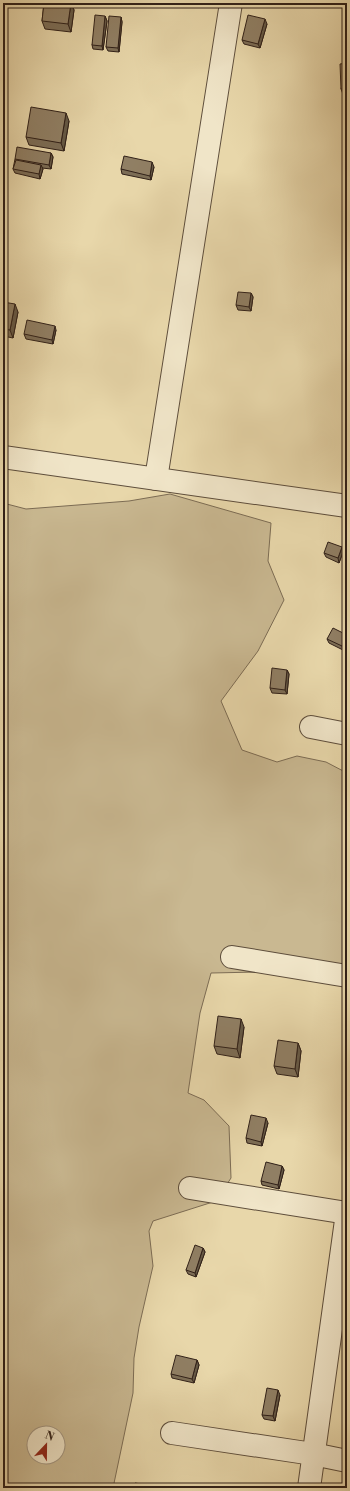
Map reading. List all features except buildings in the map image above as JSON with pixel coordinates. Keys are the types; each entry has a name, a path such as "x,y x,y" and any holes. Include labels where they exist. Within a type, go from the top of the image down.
{"street":[{"path":"156,479 231,3"},
{"path":"3,457 347,506"},
{"path":"311,727 347,734"},
{"path":"232,957 347,976"},
{"path":"190,1188 347,1213 308,1488"},
{"path":"172,1433 313,1454 347,1461"}],"shaded area":[{"path":"170,494 271,523 268,561 284,600 258,651 221,701 242,750 277,762 297,756 326,762 347,773 347,959 345,967 211,973 200,1013 188,1093 204,1100 229,1126 231,1178 216,1201 153,1221 149,1231 153,1266 139,1327 134,1358 133,1393 113,1488 3,1488 3,503 26,509 129,501"}]}
